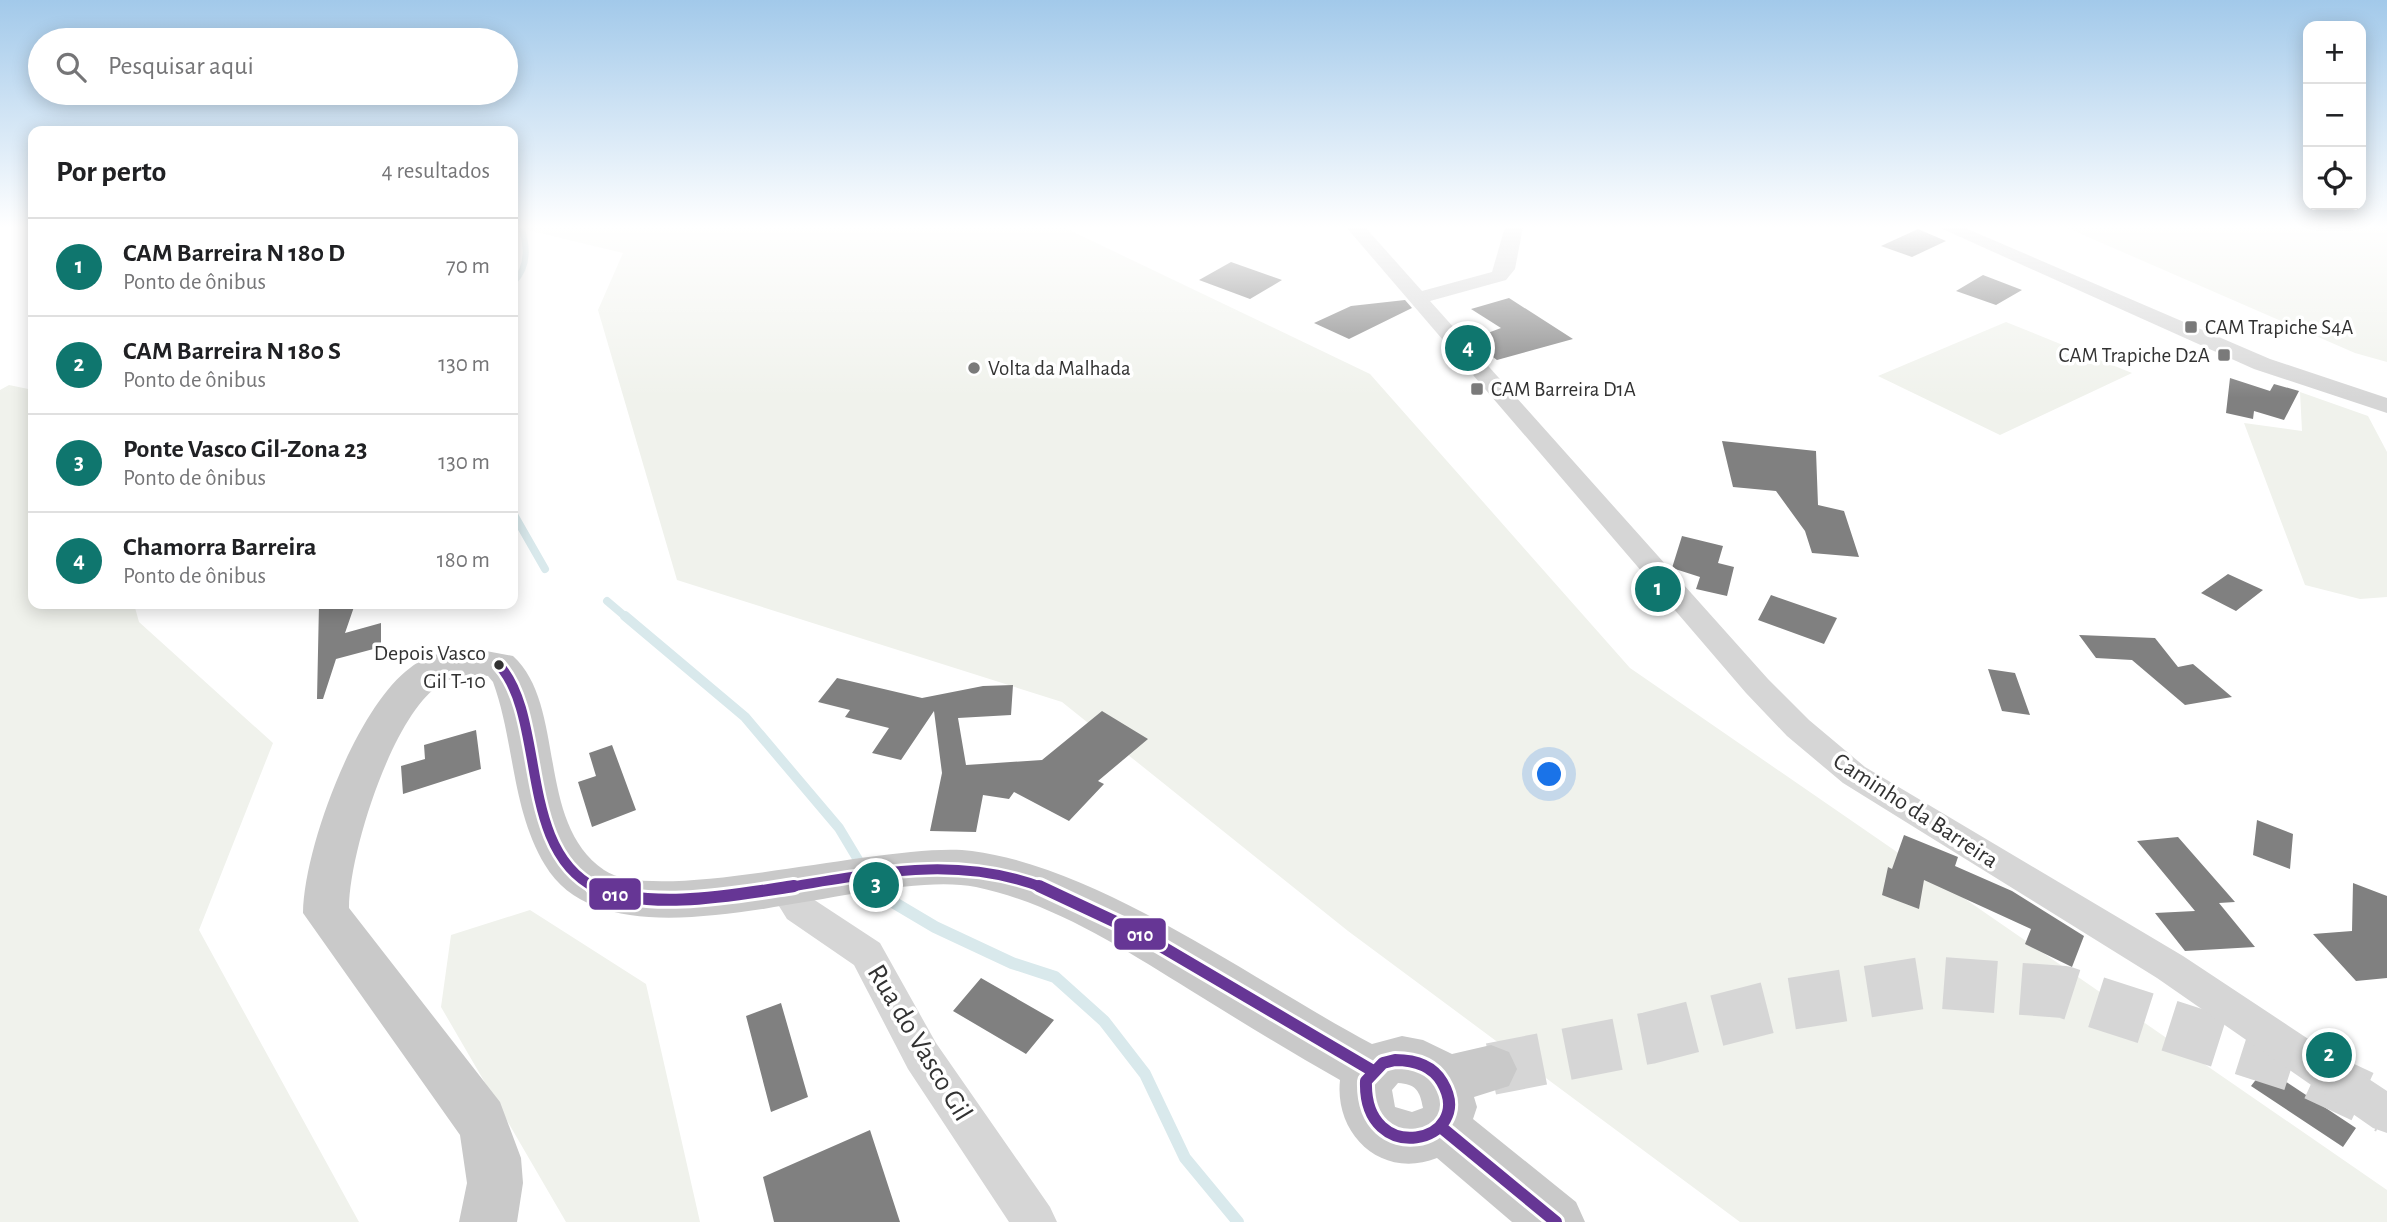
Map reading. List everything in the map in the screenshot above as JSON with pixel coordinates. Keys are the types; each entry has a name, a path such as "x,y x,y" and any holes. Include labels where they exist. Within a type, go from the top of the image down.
{"main road":[{"path":"488,1222 494,1203 497,1165 492,1144 481,1120 326,913 325,882 368,755 400,696 420,678 454,663 484,661 499,664 513,680 539,796 553,838 572,871 592,886 612,894 641,898 716,895 902,869 964,867 1022,879 1167,951 1293,1028 1373,1071"},
{"path":"1459,1092 1420,1139 1405,1139 1380,1128 1365,1106 1366,1081 1382,1063 1408,1060 1422,1062 1459,1092 1486,1167 1556,1222"}],"street":[{"name":"Caminho da Barreira","path":"1405,284 1757,687 1798,728 1854,775 2171,967 2387,1114"},
{"path":"1417,298 1469,284"},
{"path":"2078,284 2262,364 2387,406"},
{"name":"Rua do Vasco Gil","path":"805,882 800,909 867,954 922,1056 1035,1222"}],"shaded area":[{"path":"609,284 1182,284 1370,374 1630,668 2387,1190 2387,1222 1740,1222 1348,931 1062,702 677,580 598,310"},
{"path":"2196,284 2387,284 2387,362 2355,353"},
{"path":"2006,322 2132,373 2000,435 1878,376"},
{"path":"9,385 28,389 28,609 135,609 139,622 273,743 199,930 359,1222 0,1222 0,390"},
{"path":"2300,392 2368,416 2387,452 2387,597 2360,599 2305,585 2244,423 2302,431"},
{"path":"530,910 646,984 700,1222 566,1222 441,1007 451,935"}],"building":[{"path":"1210,284 1275,284 1250,299"},
{"path":"1968,284 2006,284 2022,290 1996,305 1956,291"},
{"path":"1509,298 1573,339 1497,360 1469,340 1501,328 1471,309"},
{"path":"1405,300 1412,308 1349,339 1314,323 1351,306"},
{"path":"2230,378 2270,391 2274,384 2299,391 2284,420 2254,411 2253,419 2226,413"},
{"path":"1722,441 1816,451 1818,505 1844,511 1859,557 1812,553 1805,531 1776,491 1733,487"},
{"path":"1682,536 1723,546 1718,563 1734,567 1727,596 1696,589 1700,577 1672,568"},
{"path":"2228,574 2263,590 2236,611 2201,593"},
{"path":"1771,595 1837,618 1824,644 1758,620"},
{"path":"319,609 353,609 345,633 381,623 381,647 336,659 323,699 317,699"},
{"path":"2079,635 2155,638 2178,667 2193,664 2232,697 2185,705 2132,660 2096,658"},
{"path":"1988,669 2015,673 2030,715 2002,711"},
{"path":"837,678 922,698 983,686 1013,685 1011,715 958,718 966,765 1042,760 1102,711 1148,739 1098,781 1104,784 1069,821 1014,792 1009,799 983,795 976,832 930,831 942,773 934,711 901,760 872,753 889,728 845,717 850,710 818,702"},
{"path":"476,730 481,769 403,794 401,766 425,759 424,745"},
{"path":"612,745 636,810 592,827 578,782 596,776 589,753"},
{"path":"2257,820 2293,834 2290,869 2253,855"},
{"path":"1904,835 1958,857 1955,866 2012,891 2084,936 2072,967 2025,944 2031,929 1924,880 1919,909 1882,895 1888,867 1892,869"},
{"path":"2178,837 2235,902 2219,903 2255,947 2185,951 2155,913 2195,911 2137,841"},
{"path":"2353,883 2387,896 2387,978 2356,981 2313,934 2352,931"},
{"path":"981,978 1054,1020 1026,1054 953,1011"},
{"path":"781,1003 808,1097 771,1112 746,1016"},
{"path":"2265,1068 2356,1128 2343,1147 2251,1086"},
{"path":"870,1130 900,1222 774,1222 763,1177"}],"waterway":[{"path":"518,522 545,569"},
{"path":"607,601 627,618"},
{"path":"625,616 745,717 839,828 863,868"},
{"path":"870,881 874,888"},
{"path":"874,888 876,892 935,927 1012,963 1055,977 1104,1021 1145,1074 1185,1158 1238,1222"}],"tunnel":[{"path":"1491,1069 1649,1038 1770,1007 1929,982 2064,992 2301,1068 2387,1108"}],"transit line":[{"name":"010","path":"499,665 510,679 517,695 537,792 552,837 575,873 601,890 635,898 701,897 921,867 955,867 1006,876 1073,899 1137,932 1373,1071"},
{"name":"010","path":"1395,1060 1426,1066 1444,1085 1448,1093 1449,1111 1442,1126 1433,1133 1422,1137 1400,1136 1379,1127 1372,1118 1366,1105 1366,1081 1383,1063 1395,1060"},
{"name":"010","path":"1442,1128 1556,1222"}],"place":[{"name":"CAM Trapiche S4A","path":"2191,327"},
{"name":"Chamorra Barreira","path":"1468,348"},
{"name":"CAM Trapiche D2A","path":"2224,355"},
{"name":"Volta da Malhada","path":"974,368"},
{"name":"CAM Barreira D1A","path":"1477,389"},
{"name":"CAM Barreira N 180 D","path":"1658,589"},
{"name":"Depois Vasco Gil T-10","path":"499,665"},
{"name":"Ponte Vasco Gil-Zona 23","path":"876,885"},
{"name":"CAM Barreira N 180 S","path":"2329,1055"}]}
